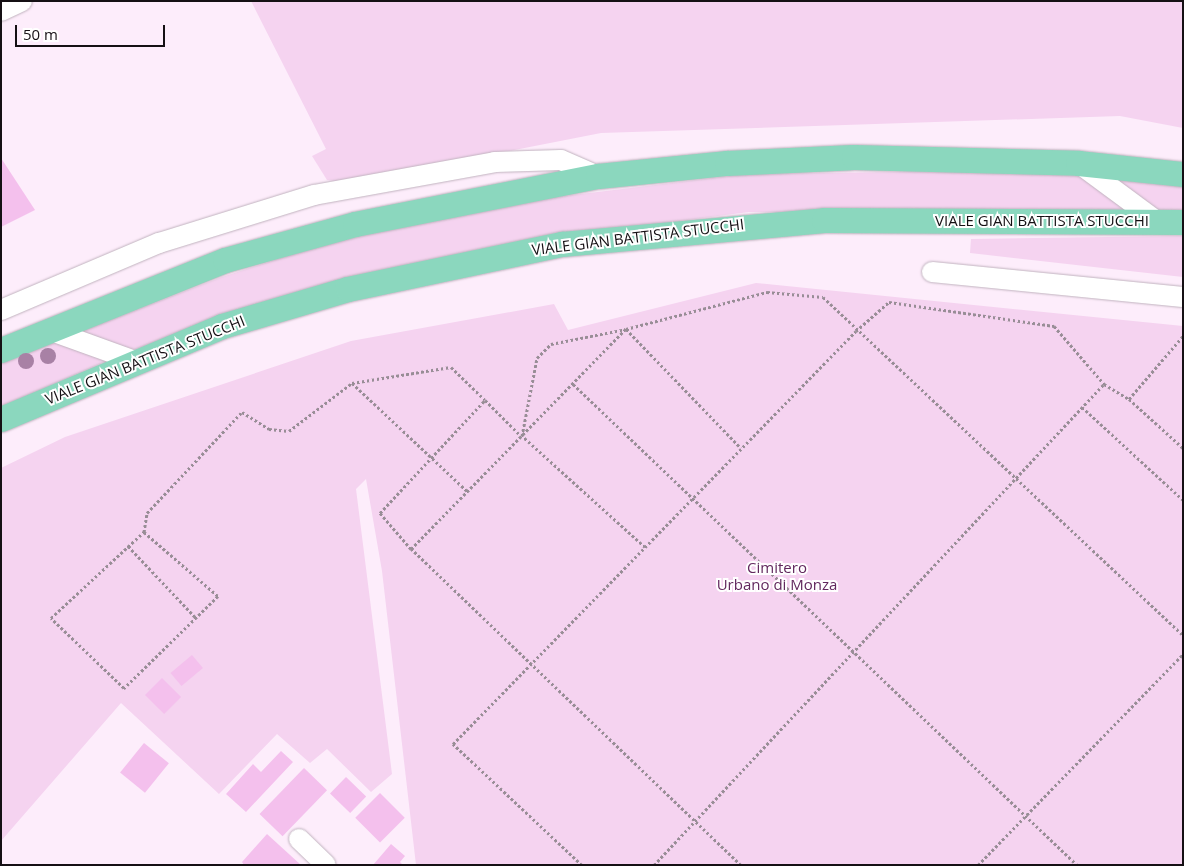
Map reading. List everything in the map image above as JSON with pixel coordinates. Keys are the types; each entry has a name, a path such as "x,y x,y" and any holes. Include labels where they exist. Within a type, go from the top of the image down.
{"main road":[{"path":"1,350 225,260 355,224 598,176 727,163 854,157 1078,163 1183,174"},
{"name":"VIALE GIAN BATTISTA STUCCHI","path":"1,419 222,326 348,289 562,244 824,220 1183,222"}],"street":[{"path":"1,11 22,1"},
{"path":"1,310 159,243 314,195 495,162 561,160 598,176"},
{"path":"1078,163 1158,222"},
{"path":"932,272 1183,297"},
{"path":"49,330 135,361"},
{"path":"299,839 326,865"}],"path":[{"path":"522,436 537,358 550,344 626,329 767,292 823,297 856,331 1183,635"},
{"path":"582,865 453,744 856,331 889,302 1054,326 1104,384 1129,398 1183,448"},
{"path":"411,548 626,329"},
{"path":"626,329 741,448"},
{"path":"1129,398 1183,336"},
{"path":"144,532 218,596 124,688 51,618 144,532 147,513 242,412 269,429 289,431 352,382 451,367 522,436 645,547"},
{"path":"352,382 467,491"},
{"path":"573,384 1077,865"},
{"path":"654,865 1104,384"},
{"path":"485,400 380,513 411,548 740,865"},
{"path":"1082,407 1183,500"},
{"path":"128,546 196,618"},
{"path":"978,865 1183,654"}],"green space":[{"path":"251,1 1183,1 1183,128 1120,116 601,133 346,183 327,180 312,156 326,149"},
{"path":"974,171 1183,181 1183,210 749,212 516,242 322,286 127,352 1,407 1,362 222,277 318,246 515,202 746,174"},
{"path":"1183,236 1183,277 970,253 971,239"},
{"name":"Cimitero Urbano di Monza","path":"756,283 1183,326 1183,865 416,865 382,571 366,479 356,489 392,774 371,792 327,749 310,763 277,734 219,794 121,703 1,841 1,468 65,437 351,341 554,304 568,330"}],"building":[{"path":"1,158 35,210 1,227"},
{"path":"192,655 203,668 181,686 171,673"},
{"path":"162,678 181,697 164,714 145,695"},
{"path":"144,743 169,763 145,793 120,773"},
{"path":"281,751 293,762 246,812 226,794 253,764 261,772"},
{"path":"304,768 327,790 283,836 260,814"},
{"path":"346,777 366,796 350,813 330,794"},
{"path":"380,793 405,818 380,842 355,818"},
{"path":"267,834 301,865 244,865 242,862"},
{"path":"391,844 405,856 400,862 403,865 373,865"}]}
